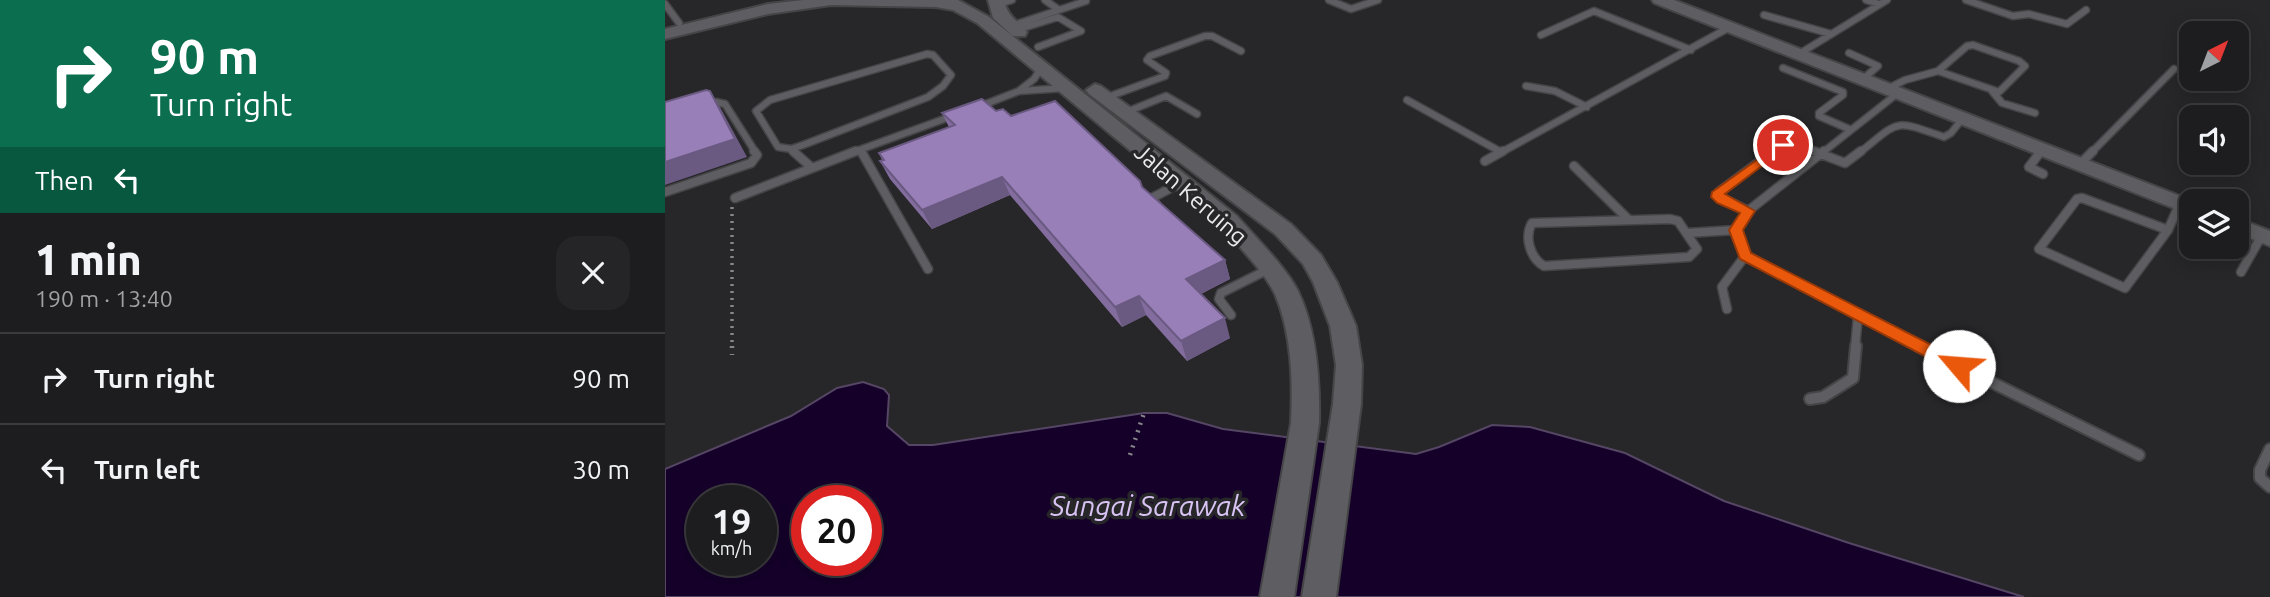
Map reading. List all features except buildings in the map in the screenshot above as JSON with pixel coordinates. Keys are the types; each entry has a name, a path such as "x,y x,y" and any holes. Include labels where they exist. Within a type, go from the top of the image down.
{"main road":[{"path":"672,24 764,0"},
{"path":"665,34 768,9 819,1 966,0"},
{"path":"1660,0 2179,202"},
{"name":"Jalan Keruing","path":"937,2 983,20 1105,98 1253,204 1297,242 1313,260 1343,326 1349,365 1347,404 1319,597"},
{"name":"Jalan Keruing","path":"1001,2 999,15 1068,88 1229,222 1286,292 1301,341 1306,394 1305,423 1277,597"},
{"path":"2249,230 2266,237"},
{"path":"1262,260 1288,267 1302,259 1297,242"}],"lane":[{"path":"1045,0 1059,10"},
{"path":"1329,0 1351,9 1378,0"},
{"path":"1866,0 1879,5"},
{"path":"1799,54 1887,0"},
{"path":"1966,0 2013,16 2029,14 2067,24 2086,10"},
{"path":"1014,28 1086,1"},
{"path":"665,4 672,24"},
{"path":"1541,35 1594,11 1691,50"},
{"path":"1764,15 1831,34"},
{"path":"1014,28 1058,17 1081,31 1040,57 1034,79 1019,92"},
{"path":"1799,25 1811,17"},
{"path":"1485,160 1730,27"},
{"path":"1105,98 1165,76 1166,73 1149,64 1147,60 1150,56 1205,36 1212,36 1241,51"},
{"path":"1736,230 1748,211 1905,80 1938,71 1967,46 1973,45 2024,63 2025,66 2002,89 1993,91 1938,71"},
{"path":"1849,53 1878,65 1876,70 1863,79"},
{"path":"791,149 928,97 943,86 951,75 933,55 917,55 761,105 757,111 778,147 791,149 811,167"},
{"path":"1783,68 1843,92 1843,95 1819,113 1819,116 1849,129"},
{"path":"2080,164 2174,69"},
{"path":"1526,86 1555,91 1587,107"},
{"path":"972,109 1019,92 1068,88"},
{"path":"1993,91 2001,103 2035,113"},
{"path":"1124,113 1166,96 1197,114"},
{"path":"1407,100 1501,152"},
{"path":"665,192 751,163 757,155 725,104 716,102 703,106"},
{"path":"735,198 811,167 959,114"},
{"path":"1748,211 1722,200 1718,197 1719,192 1788,142 1848,163 1896,124 1906,124 1944,137 1951,133 1963,118"},
{"path":"2042,149 2029,167 2043,174"},
{"path":"860,150 928,269"},
{"path":"1574,166 1629,219"},
{"path":"1161,210 1152,198 1182,182"},
{"path":"2168,230 2082,198 2077,199 2039,249 2125,288 2168,230 2179,215"},
{"path":"1629,219 1678,221 1697,250 1689,257 1544,266 1535,262 1531,256 1528,230 1532,223 1543,220 1629,219"},
{"path":"1687,233 1736,230"},
{"path":"1736,230 1745,256 1858,316 2139,455"},
{"path":"2241,272 2266,237"},
{"path":"1727,309 1721,287 1745,256"},
{"path":"1231,315 1219,299 1221,293 1262,260"},
{"path":"1810,399 1823,397 1853,378 1858,316"},
{"path":"2270,449 2260,470 2260,478 2270,487"}],"path":[{"path":"732,355 731,212 735,198"},
{"path":"1130,455 1144,413"}],"water":[{"name":"Sungai Sarawak","path":"863,382 884,389 889,395 887,426 909,445 933,445 1144,413 1167,413 1223,429 1416,454 1492,425 1530,427 1625,453 1724,501 2024,597 665,597 665,469 791,416 837,388"}],"route":[{"path":"1783,145 1719,192 1718,197 1722,200 1748,211 1736,230 1745,256 1959,366"}]}
